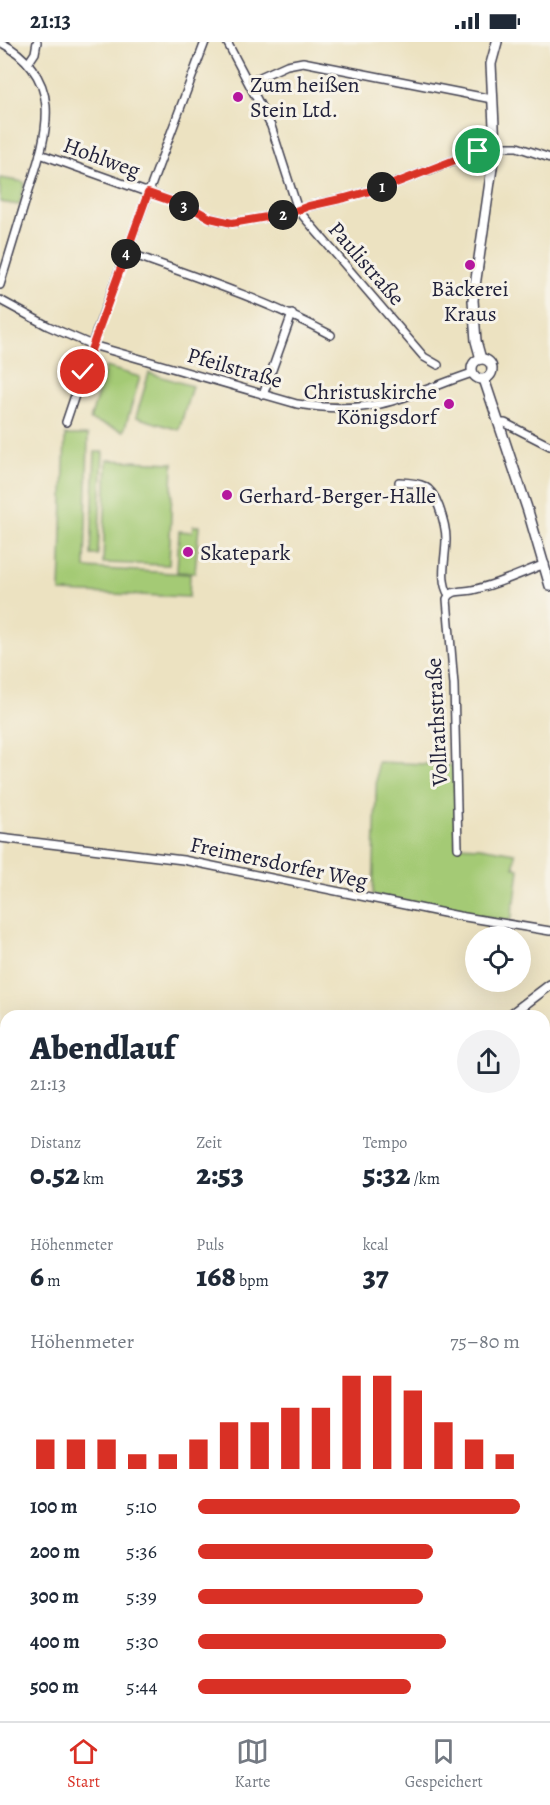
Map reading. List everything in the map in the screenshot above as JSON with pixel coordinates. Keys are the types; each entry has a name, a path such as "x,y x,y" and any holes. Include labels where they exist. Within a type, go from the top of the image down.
{"street":[{"path":"0,42 15,50 29,62 41,86 46,104 46,121 40,154 0,285"},
{"path":"29,62 35,52 37,42"},
{"path":"66,422 126,252 205,42"},
{"name":"Paulistraße","path":"227,42 271,126 298,210 424,357 438,365"},
{"path":"481,359 474,332 473,300 495,147 491,64 497,42"},
{"path":"249,82 287,65 303,62 492,99"},
{"path":"495,147 517,147 550,158"},
{"name":"Hohlweg","path":"40,154 194,209 210,218 232,223 279,215 388,186 478,151 495,147"},
{"path":"126,252 247,295 292,314 331,335"},
{"name":"Pfeilstraße","path":"0,300 48,326 92,345 263,395 322,408 359,407 388,402 472,373"},
{"path":"263,395 292,314"},
{"path":"481,359 487,361 491,366 491,373 484,379 478,379 472,373 473,364 481,359"},
{"path":"484,379 545,564 550,586"},
{"path":"499,423 505,423 550,446"},
{"name":"Vollrathstraße","path":"399,482 416,483 429,488 436,499 444,523 446,540 444,586 449,595 446,604 454,685 458,848"},
{"path":"449,595 455,591 475,590 545,564"},
{"name":"Freimersdorfer Weg","path":"0,838 183,860 448,914 550,931"},
{"path":"517,1010 550,985"}],"green space":[{"path":"0,178 24,182 19,205 0,202"},
{"path":"106,367 140,377 124,431 90,420"},
{"path":"149,373 192,386 179,430 136,417"},
{"path":"65,435 88,435 85,568 190,574 189,597 60,592"},
{"path":"95,452 103,452 98,555 91,555"},
{"path":"107,460 173,463 169,565 103,563"},
{"name":"Skatepark","path":"193,526 199,526 195,573 177,572 179,531 192,532"},
{"path":"377,762 451,765 455,769 456,846 480,847 515,853 514,868 519,869 515,902 513,902 512,917 509,921 456,913 373,895"}],"place":[{"name":"Zum heißen Stein Ltd.","path":"238,97"},
{"name":"Bäckerei Kraus","path":"470,265"},
{"name":"Christuskirche Königsdorf","path":"449,404"},
{"name":"Gerhard-Berger-Halle","path":"227,495"},
{"name":"Skatepark","path":"188,552"}],"route":[{"path":"83,372 148,193 194,209 210,218 232,223 290,213 388,186 478,151"}]}
